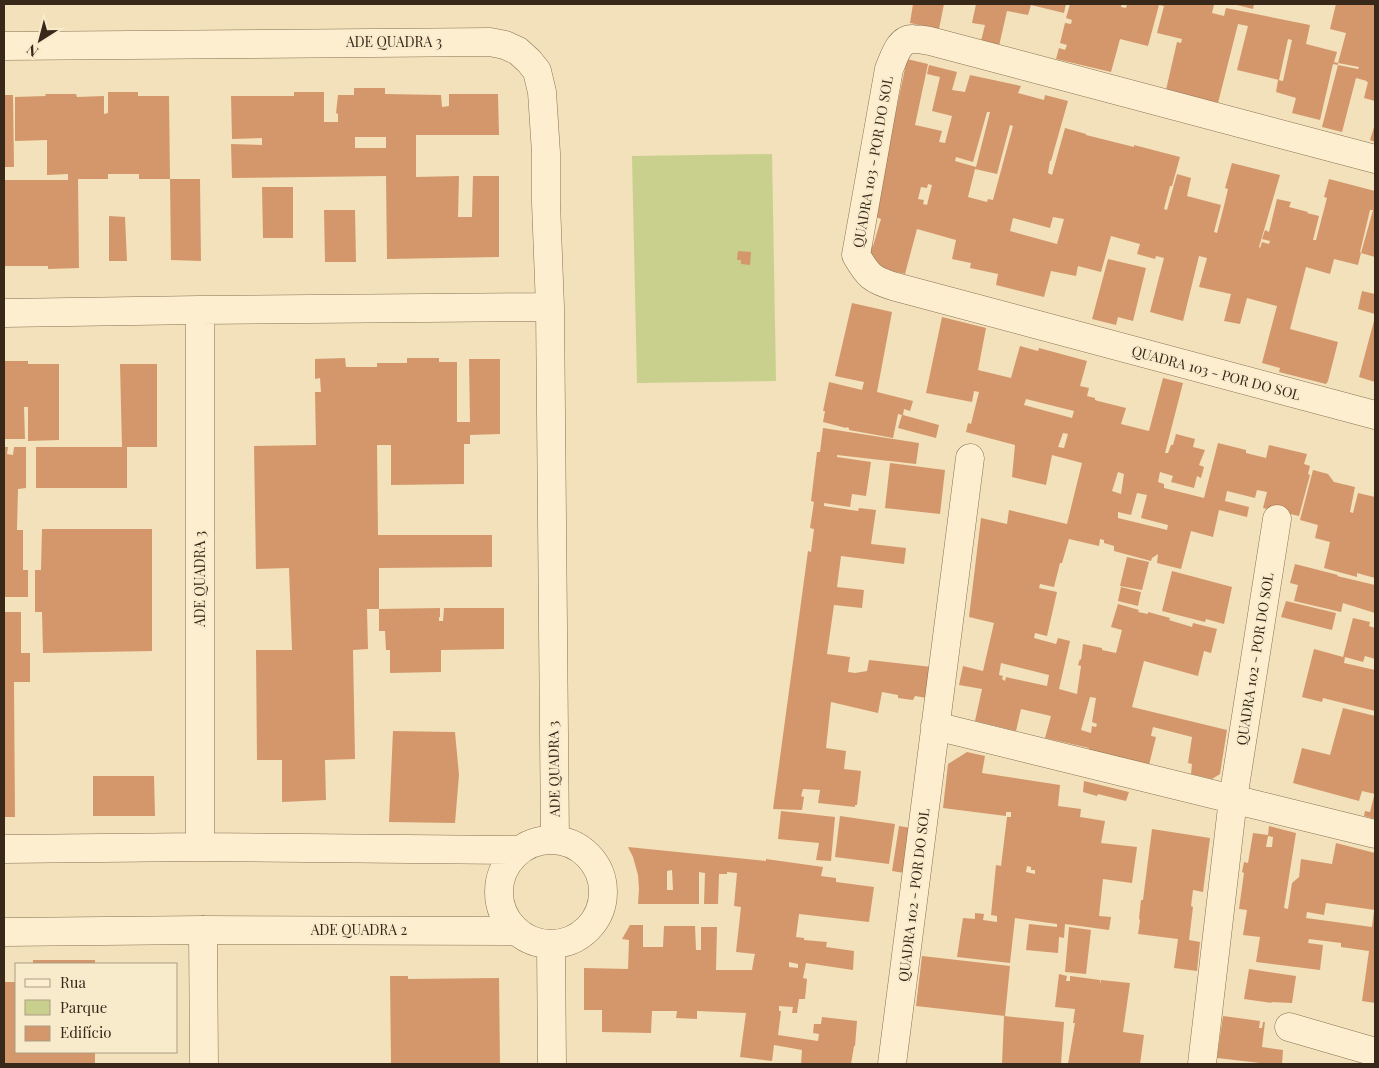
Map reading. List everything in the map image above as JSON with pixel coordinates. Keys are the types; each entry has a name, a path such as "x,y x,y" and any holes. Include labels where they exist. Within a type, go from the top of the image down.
{"street":[{"name":"QUADRA 103 - POR DO SOL","path":"1375,159 930,41 911,38 903,42 898,48 890,69 856,255 866,272 880,282 896,287 1375,415"},
{"name":"ADE QUADRA 3","path":"4,46 490,42 505,45 518,51 537,71 542,92 546,154 550,307 555,840"},
{"path":"4,313 550,307"},
{"name":"ADE QUADRA 3","path":"200,310 200,848"},
{"name":"QUADRA 102 - POR DO SOL","path":"892,1064 970,458"},
{"name":"QUADRA 102 - POR DO SOL","path":"1202,1064 1233,799 1277,519"},
{"path":"935,726 1375,834"},
{"path":"555,840 570,844 584,852 595,864 601,879 603,895 600,910 592,924 581,936 567,942 551,945 532,941 515,931 505,918 500,904 498,889 501,875 508,861 519,850 530,844 555,840"},
{"path":"4,849 519,850"},
{"path":"203,930 204,1064"},
{"name":"ADE QUADRA 2","path":"4,932 203,930 515,931"},
{"path":"551,945 552,1064"},
{"path":"1289,1027 1375,1052"}],"green space":[{"path":"772,154 776,381 637,383 632,156"}],"building":[{"path":"913,4 944,4 939,29 910,23"},
{"path":"976,4 1066,4 1064,13 1031,5 1028,15 1007,11 999,46 981,41 985,25 972,23"},
{"path":"1070,4 1122,4 1121,7 1126,8 1127,4 1209,4 1214,5 1212,13 1224,16 1226,8 1310,25 1306,44 1337,52 1334,62 1338,63 1338,65 1333,64 1320,120 1292,113 1296,98 1276,92 1278,80 1283,81 1292,40 1288,39 1279,80 1237,70 1248,26 1238,24 1218,103 1166,90 1177,42 1181,43 1182,39 1157,33 1164,6 1159,5 1148,46 1120,39 1111,72 1056,59 1059,48 1065,50 1067,45 1060,43 1065,23 1071,24 1072,20 1066,18"},
{"path":"1233,4 1254,4 1253,9"},
{"path":"1336,4 1375,4 1375,101 1364,98 1368,82 1356,78 1342,132 1322,127 1338,65 1358,69 1359,67 1338,63 1346,33 1330,29"},
{"path":"907,59 928,64 915,125 942,131 939,142 945,143 952,116 932,111 940,77 927,74 929,65 957,72 952,90 965,92 970,75 1021,86 1018,93 1044,100 1045,95 1068,101 1050,161 1048,173 1052,175 1065,128 1086,135 1180,157 1164,209 1167,210 1177,174 1191,178 1187,196 1221,205 1214,232 1217,233 1228,189 1225,188 1232,163 1280,175 1259,247 1260,248 1262,242 1269,244 1270,241 1262,239 1265,230 1269,232 1277,199 1291,202 1289,207 1319,216 1313,240 1316,240 1327,198 1324,197 1329,179 1375,191 1375,257 1361,253 1358,265 1334,259 1330,274 1306,267 1290,329 1338,342 1326,384 1279,372 1280,368 1262,363 1277,306 1247,298 1240,324 1224,321 1231,294 1199,287 1207,258 1199,256 1183,321 1150,312 1164,258 1156,256 1155,259 1137,254 1140,244 1111,236 1101,272 1078,266 1076,276 1051,271 1044,297 996,285 998,274 970,268 971,263 952,259 956,240 917,229 905,274 869,265 869,245 873,246 881,219 873,216 875,210 878,211 879,209 873,208 882,177","holes":["987,112 990,112 976,167 955,161 956,157 973,162","1010,125 1013,126 993,200 988,199 987,202 968,197 975,169 997,174","928,184 932,185 927,205 923,204 924,200 918,199 921,187 927,188","1370,210 1373,210 1361,253","1053,217 1064,219 1057,244 1010,231 1013,218 1050,228"]},
{"path":"354,88 385,88 385,94 441,95 442,107 449,106 449,94 498,94 499,135 416,135 416,177 459,176 458,217 472,217 473,176 499,176 499,257 387,259 386,176 232,178 231,144 262,145 262,138 232,139 231,96 294,96 294,92 324,92 324,122 338,122 338,114 336,113 338,95 354,95","holes":["355,137 386,137 386,148 355,148"]},
{"path":"108,92 138,92 138,96 169,96 170,179 139,179 139,174 108,174 108,179 78,179 79,268 48,269 48,266 4,266 4,180 68,180 68,174 47,175 47,140 15,141 15,97 46,96 45,94 76,94 77,97 104,96 104,114 108,113"},
{"path":"4,95 13,95 14,167 4,167"},
{"path":"1375,124 1375,142 1370,140"},
{"path":"170,179 200,179 201,261 171,260"},
{"path":"262,187 293,187 293,238 263,238"},
{"path":"324,210 355,210 356,262 325,262"},
{"path":"109,216 125,217 127,261 109,261"},
{"path":"738,251 751,252 750,265 741,264 741,260 737,260"},
{"path":"1108,259 1146,268 1133,321 1118,317 1116,325 1092,319"},
{"path":"1362,291 1375,294 1375,314 1358,309"},
{"path":"852,303 892,312 877,392 913,401 910,411 904,409 903,415 939,425 936,438 898,428 902,415 898,414 893,438 849,430 846,427 823,422 825,411 823,411 829,382 862,390 864,382 835,376"},
{"path":"942,317 986,328 978,370 1011,378 1020,346 1038,351 1039,348 1087,361 1080,386 1089,388 1087,396 1095,398 1095,400 1126,408 1121,424 1149,431 1163,378 1183,383 1165,453 1168,453 1171,445 1173,445 1176,434 1195,439 1193,447 1205,450 1199,465 1204,467 1201,478 1197,476 1194,488 1171,482 1173,476 1160,472 1158,482 1164,484 1164,488 1204,498 1218,443 1246,450 1246,453 1266,458 1269,445 1307,454 1304,464 1310,466 1308,474 1310,475 1299,516 1263,508 1267,492 1257,490 1255,498 1227,491 1225,501 1249,507 1247,517 1219,510 1213,537 1191,531 1181,569 1157,563 1158,554 1151,561 1114,551 1114,546 1104,543 1104,540 1100,539 1099,546 1069,539 1054,587 1040,584 1039,588 1057,592 1047,636 1035,633 1034,638 1056,644 1058,638 1070,641 1059,689 1077,694 1081,666 1078,665 1081,660 1083,644 1116,653 1122,630 1111,627 1118,604 1139,610 1138,612 1148,614 1148,612 1170,618 1169,620 1192,627 1193,623 1217,629 1211,653 1204,651 1198,676 1144,661 1132,707 1227,730 1220,774 1212,779 1191,774 1192,764 1188,763 1192,737 1153,727 1151,736 1156,737 1149,765 1045,738 1051,716 1021,709 1016,731 975,721 982,689 959,685 963,666 983,671 994,623 969,617 981,518 1007,524 1009,510 1067,524 1082,463 1052,455 1046,485 1012,477 1015,445 966,432 968,423 971,424 979,392 974,391 972,402 926,393","holes":["1026,399 1074,411 1072,418 1024,405","1063,433 1068,434 1064,448 1058,447","1118,472 1124,474 1121,494 1112,491","1137,493 1147,495 1141,518 1168,525 1167,530 1118,518 1118,512 1131,515","1001,663 1049,675 1047,686 1006,677 1005,681 1002,679 1003,676 999,675","1090,697 1096,698 1092,722 1097,724 1096,727 1092,726 1091,733 1081,730"]},
{"path":"1375,317 1375,382 1359,377"},
{"path":"345,358 346,367 377,367 377,363 407,363 407,358 439,358 439,362 457,362 457,422 470,422 469,359 500,359 500,434 470,435 470,444 464,444 464,484 391,485 391,445 377,445 378,535 492,535 492,567 379,568 379,609 367,609 368,649 353,650 355,759 325,760 326,800 282,802 282,760 257,760 256,650 292,650 289,568 256,569 254,446 316,445 315,392 321,392 320,378 315,379 315,359"},
{"path":"4,361 28,361 28,364 59,364 59,440 28,441 28,407 24,407 25,439 4,439"},
{"path":"120,364 157,364 157,447 127,447 127,488 36,488 36,447 122,447"},
{"path":"823,428 919,443 916,464 837,455 837,457 871,462 866,496 852,494 850,507 824,503 824,506 858,511 859,508 876,510 871,544 906,548 904,564 841,556 837,587 864,590 862,608 834,605 827,654 850,657 848,672 855,673 867,671 869,660 932,667 927,698 915,696 913,700 898,698 898,695 882,692 878,713 831,702 826,748 846,751 844,769 861,771 857,805 855,807 818,803 820,790 803,789 801,796 804,797 802,810 773,809 808,551 811,552 814,529 810,528 814,502 811,501 817,452 820,452"},
{"path":"4,447 8,447 7,454 13,455 14,447 26,447 26,488 18,489 17,530 23,530 23,570 28,570 28,597 4,597"},
{"path":"890,463 945,470 940,514 885,508"},
{"path":"1313,470 1328,474 1334,482 1355,487 1350,512 1353,513 1358,493 1375,497 1375,578 1357,573 1357,577 1324,568 1330,542 1315,538 1318,525 1300,520"},
{"path":"42,529 152,529 152,651 43,653 42,612 35,612 35,570 41,570"},
{"path":"1127,557 1149,562 1142,590 1120,586"},
{"path":"1295,564 1375,585 1375,613 1343,603 1341,612 1294,601 1298,585 1290,583"},
{"path":"1172,571 1232,587 1224,624 1206,619 1205,622 1162,611"},
{"path":"1121,587 1141,592 1138,606 1118,601"},
{"path":"1286,601 1336,613 1332,630 1281,617"},
{"path":"440,608 439,621 443,621 444,608 504,608 504,649 441,650 441,672 390,673 390,650 386,650 385,631 379,631 379,609"},
{"path":"4,612 21,612 21,653 30,653 30,682 14,682 15,817 4,817"},
{"path":"1353,618 1370,622 1369,626 1375,628 1375,659 1365,656 1363,662 1345,657 1344,663 1375,670 1375,711 1323,698 1322,702 1302,697 1314,649 1343,657"},
{"path":"1343,708 1375,716 1375,794 1362,791 1359,801 1293,783 1302,748 1330,755"},
{"path":"393,731 455,732 459,775 455,823 389,822"},
{"path":"967,752 985,756 982,773 1060,785 1058,806 1081,809 1080,817 1105,821 1101,843 1137,847 1132,883 1103,879 1099,916 1111,917 1109,930 1065,924 1064,938 1059,937 1058,953 1026,950 1029,924 1057,927 1057,924 1015,918 1010,963 957,957 963,918 975,919 975,913 984,914 983,920 997,922 997,916 991,915 996,865 1001,866 1007,817 1011,817 1011,812 1006,812 1006,816 943,808 948,764","holes":["1027,866 1031,867 1031,870 1035,870 1035,874 1026,872"]},
{"path":"93,776 154,776 155,816 93,816"},
{"path":"1084,781 1129,792 1126,801 1083,792"},
{"path":"1374,796 1375,819 1364,816 1365,811 1370,812"},
{"path":"781,811 835,817 831,861 816,860 819,843 778,839"},
{"path":"840,816 895,824 889,864 835,857"},
{"path":"899,826 917,829 910,874 892,871"},
{"path":"1269,826 1296,833 1284,908 1288,909 1292,883 1299,877 1301,859 1332,864 1336,843 1375,853 1375,910 1326,903 1324,915 1307,912 1306,918 1372,927 1375,911 1375,1003 1362,1001 1369,951 1341,947 1341,943 1309,939 1308,943 1323,945 1320,970 1256,962 1260,937 1243,935 1247,910 1239,909 1244,873 1242,872 1244,862 1248,863 1253,833 1268,835","holes":["1268,836 1273,837 1272,847 1266,847"]},
{"path":"1152,829 1210,838 1203,892 1193,890 1191,906 1193,907 1189,940 1200,942 1197,971 1174,968 1178,939 1138,934 1141,900 1143,900"},
{"path":"628,847 766,861 766,859 823,867 821,876 836,878 836,882 874,887 869,922 799,914 796,937 804,938 804,940 827,942 826,947 854,951 853,970 806,963 803,978 807,979 805,999 799,999 797,1013 792,1013 793,1007 779,1006 779,1011 781,1011 778,1035 818,1041 819,1034 813,1033 814,1024 821,1024 822,1017 857,1021 851,1064 801,1064 802,1050 774,1045 772,1061 740,1057 746,1013 697,1011 697,1019 676,1018 677,1011 652,1011 651,1033 602,1032 602,1010 584,1010 584,968 628,969 629,940 622,939 630,925 643,925 643,947 663,947 664,926 695,926 696,950 701,950 701,927 717,927 716,970 752,970 755,954 736,952 741,907 734,906 737,873 727,872 727,874 719,874 718,904 704,904 705,873 699,872 699,904 638,904 638,875","holes":["672,870 673,890 667,890 667,871","789,962 798,964 798,968 789,967"]},
{"path":"1069,927 1091,930 1086,974 1065,972"},
{"path":"922,956 1010,966 1005,1016 916,1006"},
{"path":"33,960 95,960 95,963 33,963"},
{"path":"1249,969 1296,976 1292,1003 1272,1003 1244,999"},
{"path":"1059,974 1067,976 1066,981 1070,981 1070,976 1100,980 1100,984 1101,980 1130,983 1123,1032 1144,1035 1140,1064 1068,1064 1075,1023 1073,1023 1075,1009 1055,1007"},
{"path":"390,976 408,976 408,979 499,978 500,1064 391,1064"},
{"path":"4,982 15,982 15,1053 95,1053 95,1064 4,1064"},
{"path":"1004,1016 1064,1022 1061,1064 1002,1064"},
{"path":"1223,1016 1260,1021 1259,1028 1262,1028 1263,1022 1265,1022 1262,1047 1283,1050 1282,1064 1217,1058"}]}
